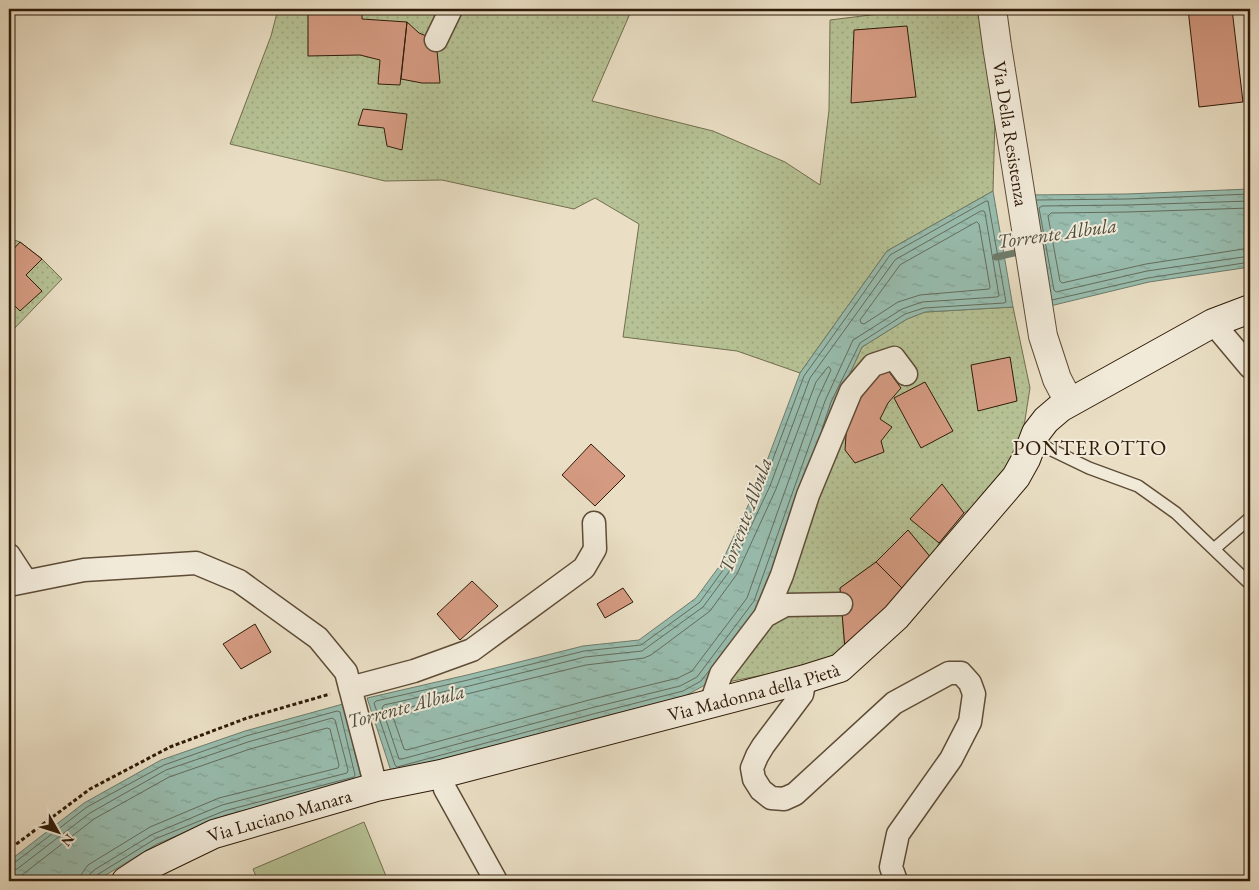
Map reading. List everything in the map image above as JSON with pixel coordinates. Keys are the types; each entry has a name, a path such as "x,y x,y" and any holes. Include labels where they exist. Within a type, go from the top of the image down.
{"main road":[{"name":"Via Della Resistenza","path":"992,9 1044,336 1057,379 1069,402"},
{"name":"Via Madonna della Pietà","path":"441,774 805,679 840,668 896,617 1016,476 1026,459 1036,433 1046,420 1069,402 1213,323 1250,309"},
{"name":"Via Luciano Manara","path":"126,881 152,864 214,834 376,787 441,774"}],"street":[{"path":"436,40 451,9"},
{"path":"1213,323 1250,367"},
{"path":"711,703 721,674 765,616 782,575 808,495 851,391 874,365 894,358 906,374"},
{"path":"350,688 414,671 472,650 584,568 595,549 594,524"},
{"path":"9,555 17,583 84,570 196,564 239,582 318,638 346,672 376,787"},
{"path":"765,616 785,605 841,604"},
{"path":"805,679 802,694 756,756 752,768 754,779 761,790 771,798 784,799 795,794 894,703 949,673 961,673 970,682 974,694 970,722 951,759 898,834 891,867 896,881"},
{"path":"441,774 445,789 496,881"}],"lane":[{"path":"1033,441 1089,468 1138,486 1176,513 1250,584"},
{"path":"1214,549 1250,518"}],"path":[{"path":"11,848 90,789 170,747 247,718 350,688"}],"shaded area":[{"path":"278,9 632,9 592,101 713,131 785,162 820,185 829,110 830,20 919,9 992,9 997,46 993,191 887,251 800,373 737,351 623,337 639,224 595,198 574,209 442,180 385,181 230,144 271,36"},
{"path":"9,238 20,242 42,259 62,279 9,334"},
{"path":"1013,307 1030,388 1016,477 964,513 939,543 932,559 908,530 876,562 840,588 845,649 829,658 779,672 705,685 764,607 836,404 862,347 907,319 925,312"},
{"path":"364,822 388,881 258,881 253,869"}],"water":[{"path":"1250,189 1250,267 1149,282 1046,307 1025,195 1127,194"},
{"path":"993,191 1013,307 925,312 907,319 862,347 836,404 764,607 705,685 685,696 392,774 367,698 583,646 639,640 696,598 721,564 759,482 800,373 887,251"},
{"path":"343,704 362,781 226,815 157,844 96,881 9,881 9,861 84,803 161,760 245,731"}],"building":[{"path":"340,9 362,9 362,19 407,22 400,85 378,84 380,60 360,55 308,56 308,14"},
{"path":"1188,9 1232,9 1243,102 1199,107"},
{"path":"407,22 419,33 436,40 440,83 422,83 401,79"},
{"path":"907,26 916,97 851,103 854,30"},
{"path":"363,109 407,114 402,150 387,146 384,128 358,125"},
{"path":"20,242 42,259 26,275 42,291 20,311 9,302 9,254"},
{"path":"1010,357 1017,401 978,411 971,365"},
{"path":"884,365 901,388 888,403 880,419 892,427 881,441 884,452 855,463 845,450 847,421 861,389"},
{"path":"925,382 953,431 921,448 894,398"},
{"path":"591,444 625,476 595,506 562,475"},
{"path":"942,484 964,513 939,543 910,519"},
{"path":"908,530 932,559 905,591 876,562"},
{"path":"876,562 905,591 845,649 840,588"},
{"path":"472,581 498,606 460,640 437,614"},
{"path":"623,588 633,602 605,618 597,604"},
{"path":"255,624 271,652 241,669 223,644"}],"waterway":[{"name":"Torrente Albula","path":"996,257 1024,251"}],"district":[{"name":"PONTEROTTO","path":"1090,447"}]}
